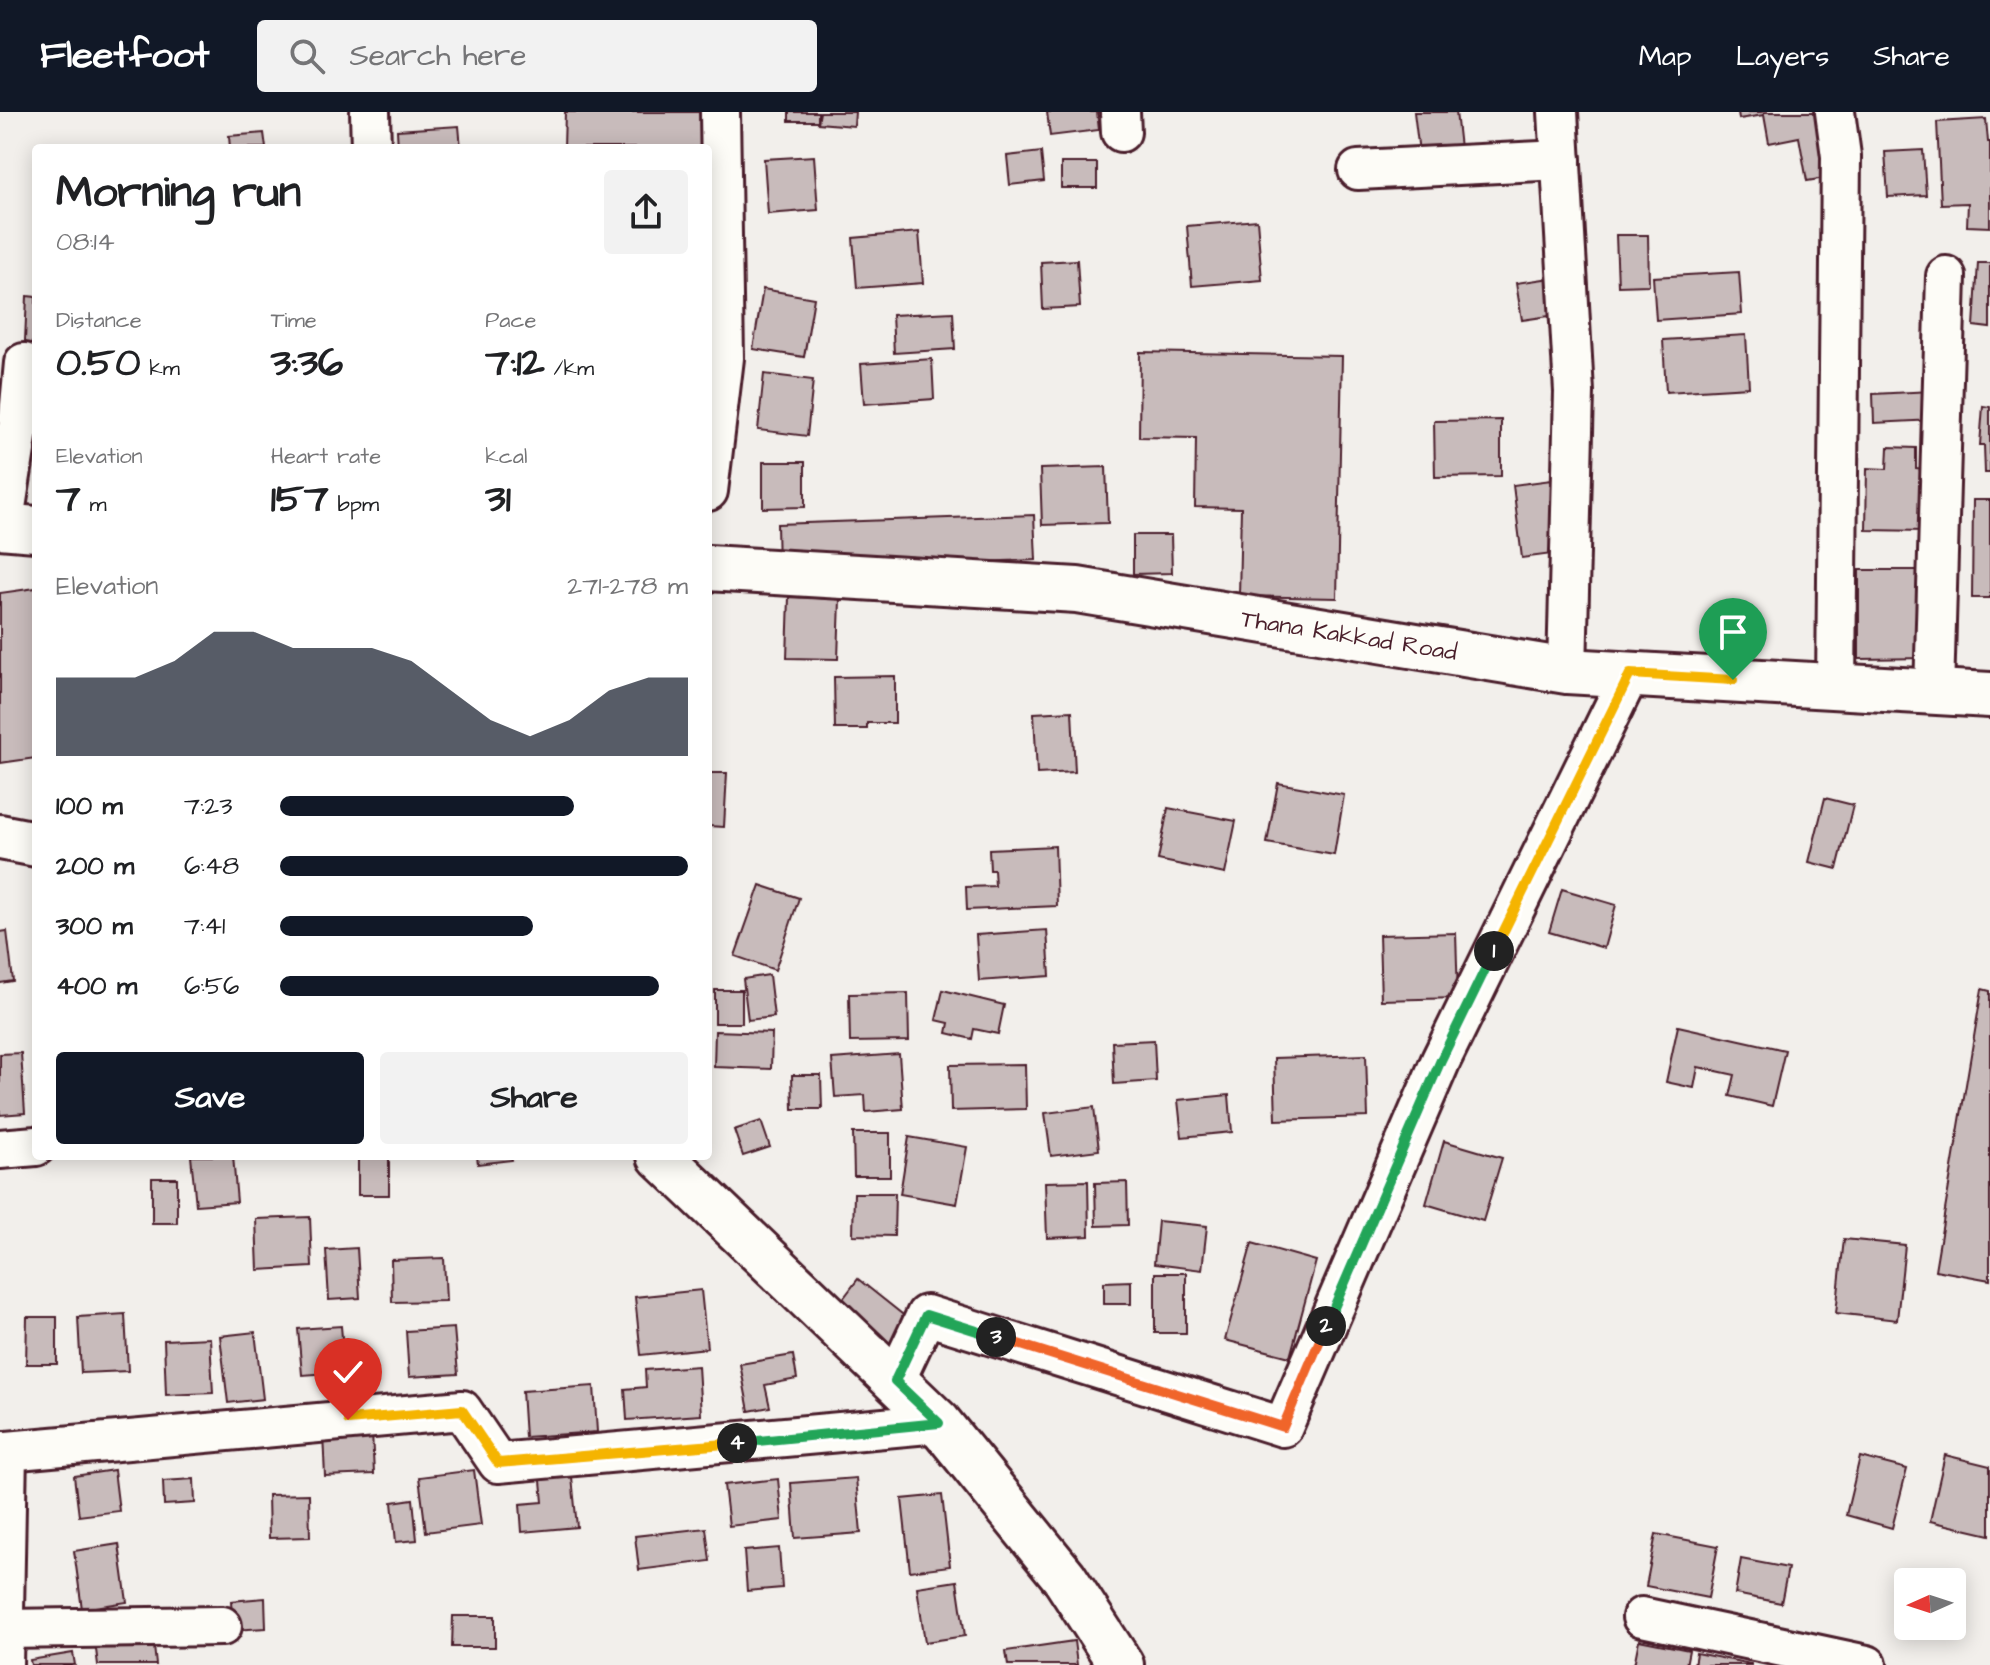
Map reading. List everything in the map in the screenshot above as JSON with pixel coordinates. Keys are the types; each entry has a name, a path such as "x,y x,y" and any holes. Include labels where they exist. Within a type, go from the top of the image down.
{"main road":[{"name":"Thana Kakkad Road","path":"712,568 1077,590 1567,671 1990,695"},
{"path":"0,837 32,843"},
{"path":"664,1160 939,1423 1064,1577 1121,1665"}],"street":[{"path":"370,112 371,144"},
{"path":"712,458 724,358 720,112"},
{"path":"1558,112 1574,392 1567,671"},
{"path":"1835,112 1841,156 1836,686"},
{"path":"1358,170 1561,160"},
{"path":"1934,692 1946,276"},
{"path":"13,527 24,363"},
{"path":"895,1381 926,1315 1283,1427 1441,1060 1630,674"},
{"path":"0,1149 32,1146"},
{"path":"222,1626 3,1647 4,1451 462,1410 498,1463 939,1423"},
{"path":"1642,1617 1867,1665"}],"building":[{"path":"565,112 703,112 702,144 564,144"},
{"path":"789,112 818,112 818,121 789,121"},
{"path":"820,112 855,112 854,126 818,123"},
{"path":"1047,112 1097,112 1099,130 1050,136"},
{"path":"1414,112 1456,112 1460,148 1419,152"},
{"path":"1738,112 1820,112 1831,177 1807,181 1799,137 1769,143 1764,115 1739,119"},
{"path":"1986,119 1990,142 1990,227 1967,226 1968,203 1941,204 1937,122"},
{"path":"459,126 461,144 398,144 397,130"},
{"path":"264,133 265,144 230,144 229,136"},
{"path":"1923,150 1926,195 1888,197 1885,152"},
{"path":"1041,152 1044,181 1010,185 1007,156"},
{"path":"814,156 818,210 768,214 764,159"},
{"path":"1061,163 1097,163 1097,188 1061,188"},
{"path":"1257,220 1262,280 1192,286 1187,226"},
{"path":"919,232 923,283 857,288 853,238"},
{"path":"1616,235 1648,235 1649,285 1618,286"},
{"path":"1077,260 1080,307 1043,309 1041,262"},
{"path":"1978,263 1990,263 1990,328 1974,326"},
{"path":"1739,272 1742,314 1656,320 1653,277"},
{"path":"1558,277 1563,314 1522,320 1516,283"},
{"path":"763,289 814,298 804,357 753,349"},
{"path":"27,296 32,297 32,363 24,363"},
{"path":"953,312 955,349 894,353 892,315"},
{"path":"1746,335 1749,387 1666,392 1663,340"},
{"path":"1140,352 1342,356 1337,598 1239,596 1241,508 1195,507 1196,438 1139,437"},
{"path":"932,359 934,399 864,404 861,364"},
{"path":"764,374 813,380 807,436 758,430"},
{"path":"1932,391 1934,420 1874,423 1873,394"},
{"path":"1983,406 1990,407 1990,473 1985,473 1984,445 1980,445"},
{"path":"1501,420 1501,476 1435,477 1434,421"},
{"path":"1888,447 1916,448 1916,469 1928,470 1927,531 1866,530 1867,468 1887,469"},
{"path":"763,462 805,462 805,507 763,508"},
{"path":"1106,467 1108,523 1042,525 1040,469"},
{"path":"1551,480 1560,553 1522,558 1513,485"},
{"path":"1973,500 1990,500 1990,598 1972,598"},
{"path":"1034,515 1036,560 778,568 777,524"},
{"path":"1133,535 1171,535 1172,573 1133,574"},
{"path":"1859,570 1927,570 1928,658 1859,659"},
{"path":"32,589 32,759 0,763 0,593"},
{"path":"789,597 840,599 838,659 787,658"},
{"path":"895,676 895,723 867,723 867,729 835,729 834,677"},
{"path":"1072,711 1075,772 1037,774 1034,713"},
{"path":"712,773 727,773 724,827 712,826"},
{"path":"1278,783 1344,795 1334,855 1267,843"},
{"path":"1825,798 1853,805 1837,869 1809,862"},
{"path":"1168,808 1236,821 1225,874 1158,860"},
{"path":"1055,846 1057,906 967,910 966,887 995,886 989,849"},
{"path":"760,885 799,898 775,970 735,956"},
{"path":"1562,889 1616,905 1604,948 1549,932"},
{"path":"1047,930 1050,976 979,981 976,935"},
{"path":"7,931 13,981 0,983 0,932"},
{"path":"1456,933 1458,998 1381,1000 1379,935"},
{"path":"769,975 774,1017 748,1020 743,979"},
{"path":"1982,989 1990,991 1990,1280 1935,1270"},
{"path":"715,990 742,990 742,1023 715,1023"},
{"path":"943,990 1004,1005 998,1034 974,1029 972,1039 947,1033 949,1023 936,1020"},
{"path":"908,993 909,1041 850,1042 849,994"},
{"path":"1678,1026 1785,1050 1772,1106 1730,1096 1735,1075 1698,1067 1694,1088 1666,1082"},
{"path":"715,1031 772,1033 771,1069 714,1067"},
{"path":"1154,1040 1156,1081 1114,1084 1112,1042"},
{"path":"21,1053 25,1113 0,1115 0,1054"},
{"path":"899,1054 903,1109 866,1112 865,1095 835,1097 832,1059"},
{"path":"1366,1055 1368,1117 1276,1120 1274,1058"},
{"path":"1025,1064 1026,1109 951,1111 950,1065"},
{"path":"792,1075 821,1075 822,1109 793,1109"},
{"path":"1229,1095 1232,1132 1182,1137 1178,1100"},
{"path":"1094,1107 1099,1150 1051,1156 1045,1113"},
{"path":"761,1121 770,1147 743,1156 734,1130"},
{"path":"853,1133 890,1133 890,1176 854,1176"},
{"path":"909,1137 967,1147 957,1204 900,1194"},
{"path":"1444,1141 1502,1158 1483,1221 1426,1204"},
{"path":"191,1160 233,1160 237,1202 196,1205"},
{"path":"358,1160 389,1160 389,1195 358,1195"},
{"path":"478,1160 512,1160 478,1164"},
{"path":"152,1178 177,1178 177,1223 152,1223"},
{"path":"1088,1181 1089,1236 1047,1238 1045,1182"},
{"path":"1127,1182 1128,1225 1096,1226 1095,1183"},
{"path":"854,1193 895,1193 894,1236 853,1235"},
{"path":"310,1217 312,1267 258,1270 256,1219"},
{"path":"1158,1221 1207,1226 1202,1270 1154,1264"},
{"path":"1844,1239 1905,1245 1897,1320 1836,1313"},
{"path":"1252,1243 1316,1261 1290,1357 1225,1340"},
{"path":"357,1248 360,1298 329,1300 326,1250"},
{"path":"444,1258 446,1301 392,1302 391,1260"},
{"path":"1155,1273 1186,1273 1186,1333 1155,1333"},
{"path":"858,1279 912,1322 890,1350 836,1308"},
{"path":"1131,1281 1131,1304 1104,1304 1104,1282"},
{"path":"701,1290 707,1348 641,1355 635,1297"},
{"path":"125,1314 128,1371 81,1373 78,1317"},
{"path":"27,1317 57,1317 57,1364 26,1364"},
{"path":"341,1326 345,1372 302,1375 298,1329"},
{"path":"454,1328 458,1374 409,1377 406,1331"},
{"path":"255,1332 263,1399 228,1403 220,1336"},
{"path":"210,1338 213,1393 166,1395 164,1340"},
{"path":"793,1355 797,1379 765,1385 770,1407 749,1411 740,1364"},
{"path":"698,1366 701,1415 627,1420 625,1389 646,1387 645,1370"},
{"path":"594,1386 597,1432 525,1437 522,1391"},
{"path":"369,1392 370,1408 339,1409 338,1394"},
{"path":"372,1432 374,1474 325,1476 323,1434"},
{"path":"1945,1455 1990,1466 1990,1535 1930,1521"},
{"path":"1860,1457 1907,1469 1892,1528 1846,1515"},
{"path":"571,1467 577,1527 522,1532 520,1504 543,1502 540,1470"},
{"path":"114,1470 119,1511 79,1516 74,1476"},
{"path":"474,1470 481,1525 426,1532 419,1477"},
{"path":"856,1478 861,1533 795,1538 791,1483"},
{"path":"194,1479 195,1503 164,1505 163,1481"},
{"path":"778,1479 782,1520 729,1526 724,1485"},
{"path":"309,1494 310,1537 269,1538 268,1495"},
{"path":"942,1495 950,1566 910,1571 902,1499"},
{"path":"413,1499 417,1540 396,1542 392,1502"},
{"path":"706,1528 710,1561 639,1570 635,1536"},
{"path":"1656,1534 1718,1546 1708,1598 1646,1586"},
{"path":"119,1544 127,1602 82,1609 74,1551"},
{"path":"779,1548 782,1588 747,1591 744,1551"},
{"path":"1741,1559 1788,1568 1781,1603 1735,1594"},
{"path":"957,1581 965,1636 925,1642 917,1587"},
{"path":"265,1598 266,1628 233,1630 231,1601"},
{"path":"453,1616 495,1616 495,1647 452,1647"},
{"path":"153,1637 156,1665 98,1665 95,1642"},
{"path":"1639,1640 1689,1650 1686,1665 1634,1665"},
{"path":"1074,1641 1077,1665 1008,1665 1006,1651"},
{"path":"73,1653 75,1665 31,1665 30,1660"},
{"path":"1696,1653 1751,1664 1751,1665 1694,1665"}],"route":[{"path":"348,1420 462,1410 498,1463 939,1423 895,1381 926,1315 1283,1427 1441,1060 1630,674 1733,680"}]}
